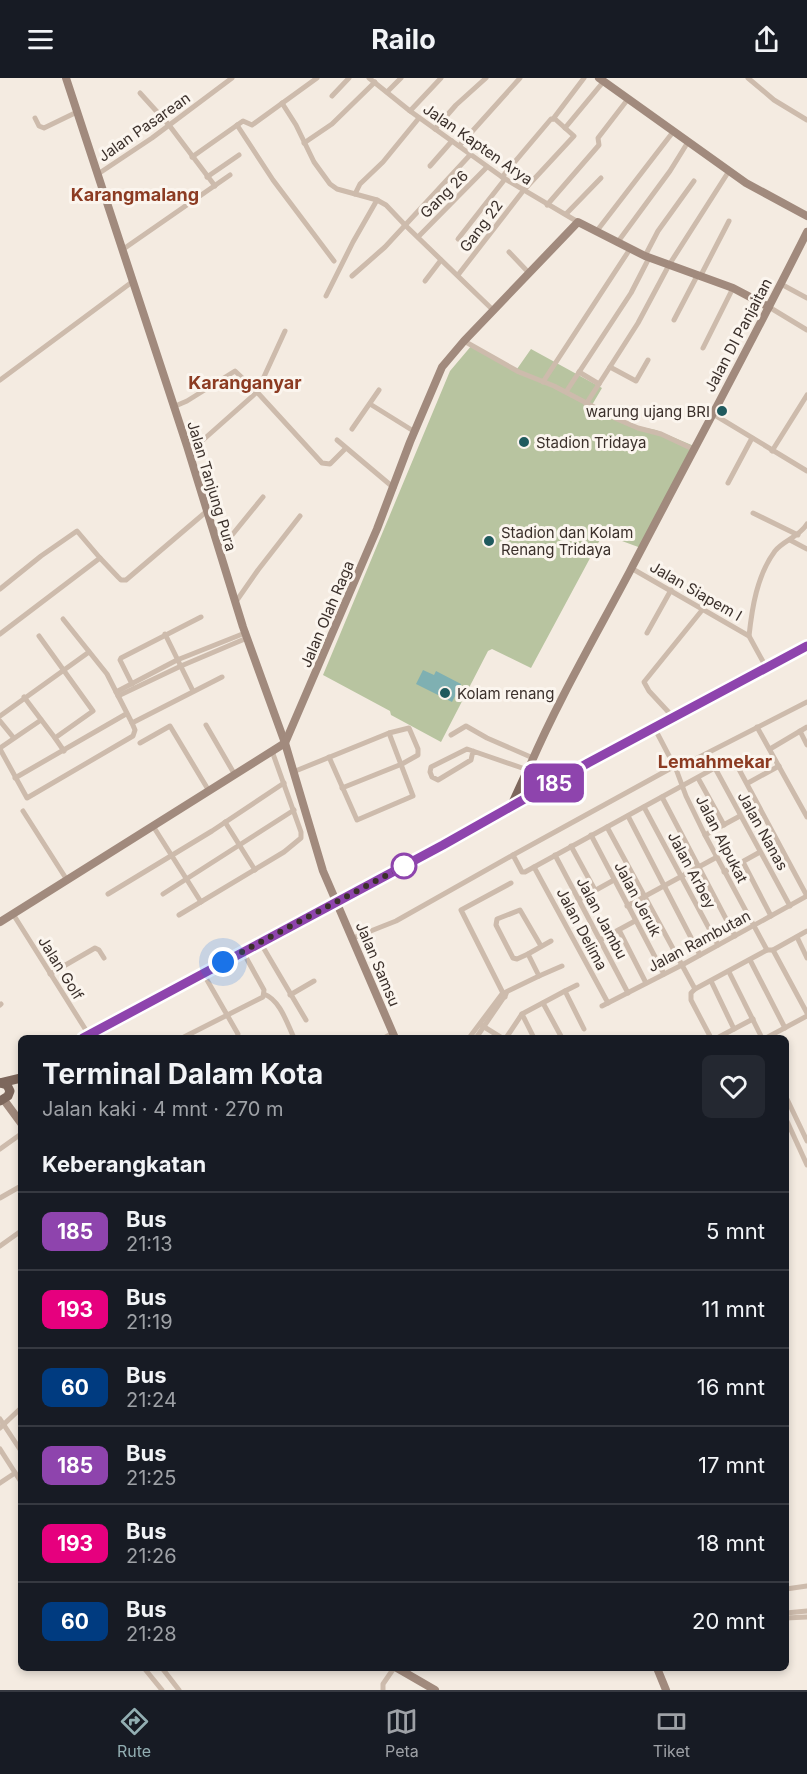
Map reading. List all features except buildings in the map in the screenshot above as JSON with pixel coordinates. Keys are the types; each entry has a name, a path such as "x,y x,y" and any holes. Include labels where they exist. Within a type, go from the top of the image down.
{"main road":[{"path":"88,1035 807,646"},
{"path":"510,808 528,770 547,787"},
{"path":"0,1083 18,1080"},
{"path":"0,1083 8,1087 4,1099"},
{"path":"4,1099 18,1083"}],"street":[{"name":"Jalan Tanjung Pura","path":"66,78 187,446 235,603 285,743 313,842 336,901"},
{"path":"192,157 244,121 252,125 308,80 317,78"},
{"path":"332,96 349,78"},
{"name":"Jalan Kapten Arya","path":"369,78 419,118 487,167 523,191 578,222"},
{"path":"387,92 401,78"},
{"path":"410,111 441,78"},
{"path":"435,129 456,105 486,78"},
{"path":"459,146 520,78"},
{"path":"458,239 539,132 584,78"},
{"path":"748,78 774,100 807,120"},
{"name":"Jalan Pasarean","path":"98,174 169,125 227,79"},
{"path":"553,118 565,128 602,80 729,171 807,216"},
{"path":"304,143 332,124 375,82"},
{"path":"140,93 169,125 215,186"},
{"path":"547,205 599,145 598,138 628,99"},
{"path":"282,103 330,184 335,188 377,200 386,205 494,311"},
{"path":"35,118 40,128 44,128 77,112"},
{"path":"355,194 360,184 383,162 419,118"},
{"path":"237,125 273,180 334,261"},
{"name":"Gang 22","path":"458,275 523,191 574,136 565,128"},
{"path":"596,232 673,132"},
{"path":"430,166 452,141"},
{"path":"616,243 688,142"},
{"path":"207,177 239,155"},
{"path":"352,276 385,247 470,155"},
{"name":"Gang 26","path":"418,237 487,167"},
{"path":"586,404 638,323 669,265 729,171"},
{"path":"122,250 230,175"},
{"path":"566,214 601,178"},
{"path":"566,392 631,293 658,231 694,181"},
{"path":"326,296 377,200"},
{"path":"674,320 729,221"},
{"path":"578,222 647,257 734,288 807,330"},
{"name":"Jalan Olah Raga","path":"285,743 321,665 442,367 578,222"},
{"name":"Jalan DI Panjaitan","path":"528,770 631,568 696,450 807,232"},
{"path":"543,382 630,249"},
{"path":"509,252 529,273"},
{"path":"425,281 441,260"},
{"path":"0,380 132,282"},
{"path":"781,284 807,298"},
{"path":"703,348 734,288"},
{"path":"187,446 203,440 257,392 285,331"},
{"path":"464,341 519,372 566,392 630,425 661,434 696,450"},
{"path":"610,367 636,381 648,360"},
{"path":"173,406 187,401 235,371 322,463 330,464 345,449"},
{"path":"579,372 599,384"},
{"path":"352,429 379,390"},
{"path":"772,451 807,395"},
{"path":"370,404 416,432"},
{"path":"713,414 772,451 806,468"},
{"path":"728,483 752,438"},
{"path":"337,441 394,488"},
{"path":"219,551 263,497"},
{"path":"0,589 77,531 118,578 126,580 207,512"},
{"path":"753,513 798,535"},
{"path":"235,603 300,516"},
{"path":"749,636 755,596 765,571 776,551 798,535 807,524"},
{"path":"790,540 807,549"},
{"path":"0,634 100,558"},
{"name":"Jalan Siapem I","path":"631,568 749,636 766,667"},
{"path":"647,633 670,590"},
{"path":"674,718 649,691 644,682 704,609"},
{"path":"132,684 120,660 121,657 201,617"},
{"path":"41,720 0,749 27,798 133,736 135,730 107,674 63,619"},
{"path":"165,634 193,691"},
{"path":"39,636 93,711 55,738"},
{"path":"117,694 132,684 246,636"},
{"path":"13,738 0,718 24,697 89,652"},
{"path":"117,694 179,663"},
{"path":"132,723 222,677"},
{"path":"72,698 80,693"},
{"path":"24,697 64,751"},
{"path":"353,938 396,921 513,855 676,768 807,702"},
{"path":"15,778 126,714"},
{"path":"206,725 235,775"},
{"path":"140,743 170,726 209,791"},
{"path":"451,735 466,726 533,758"},
{"path":"293,772 407,727 418,749 418,754 402,764 342,789"},
{"path":"757,727 807,817"},
{"path":"770,749 807,727"},
{"name":"Jalan Alpukat","path":"655,729 676,768 686,796 724,872 807,1015"},
{"path":"800,731 807,745"},
{"path":"329,758 357,820 413,796 389,733"},
{"path":"0,922 285,743"},
{"path":"473,751 471,760 438,780 432,777 431,767 467,749 473,751 528,770"},
{"path":"178,915 284,852 301,838 302,832 272,752"},
{"path":"513,855 522,872 534,867 731,759 734,760 748,783 807,896"},
{"path":"748,783 779,766"},
{"name":"Jalan Nanas","path":"715,768 790,906"},
{"path":"698,778 724,825"},
{"path":"108,894 284,783"},
{"path":"662,797 735,936"},
{"path":"800,803 807,799"},
{"name":"Jalan Arbey","path":"644,807 718,945"},
{"path":"163,894 294,810"},
{"path":"23,812 67,880"},
{"path":"628,816 700,954"},
{"path":"705,835 740,816"},
{"path":"225,822 255,870"},
{"path":"153,826 201,902"},
{"path":"607,827 682,964 693,991 692,1000 710,1035"},
{"name":"Jalan Jeruk","path":"591,835 664,974"},
{"path":"571,846 595,890"},
{"path":"724,872 760,852"},
{"name":"Jalan Jambu","path":"555,855 628,993"},
{"path":"627,906 717,857"},
{"path":"743,862 771,916"},
{"name":"Jalan Delima","path":"534,867 605,1005"},
{"path":"578,900 614,880"},
{"path":"505,994 461,910 511,883"},
{"name":"Jalan Rambutan","path":"605,1005 807,896"},
{"name":"Jalan Samsu","path":"336,901 394,1035"},
{"path":"541,946 520,910 497,920 496,925 513,958 517,959 551,941"},
{"name":"Jalan Golf","path":"13,914 85,1035"},
{"path":"600,940 635,921"},
{"path":"619,930 646,983"},
{"path":"693,991 807,931"},
{"path":"797,937 807,958"},
{"path":"260,942 306,1020"},
{"path":"50,974 95,948 104,958"},
{"path":"243,952 264,994 277,1004 292,1035"},
{"path":"528,954 539,976"},
{"path":"750,960 785,1028"},
{"path":"472,1035 505,994 562,966"},
{"path":"729,972 762,1035"},
{"path":"203,973 238,1035"},
{"path":"290,995 314,981"},
{"path":"711,981 734,1029"},
{"path":"506,1035 522,1014 577,985"},
{"path":"565,991 584,1029"},
{"path":"188,1035 260,999 264,994"},
{"path":"543,1003 560,1035"},
{"path":"522,1014 532,1035"},
{"path":"770,1035 807,1015"},
{"path":"723,1035 753,1019"},
{"path":"477,1035 481,1025"},
{"path":"481,1025 499,1035"},
{"path":"4,1099 18,1119"},
{"path":"789,1104 807,1141"},
{"path":"789,1125 807,1165"},
{"path":"794,1136 802,1132"},
{"path":"0,1149 18,1136"},
{"path":"0,1198 18,1188"},
{"path":"0,1246 18,1234"},
{"path":"2,1427 18,1411"},
{"path":"0,1419 2,1427 18,1447"},
{"path":"0,1449 18,1478"},
{"path":"0,1483 15,1473"},
{"path":"789,1589 807,1586"},
{"path":"789,1615 807,1611"},
{"path":"789,1616 807,1617"},
{"path":"146,1671 162,1690"},
{"path":"164,1671 179,1690"},
{"path":"383,1690 383,1684 394,1671"},
{"path":"401,1671 435,1690"},
{"path":"658,1671 666,1690"}],"green space":[{"name":"Stadion dan Kolam Renang Tridaya","path":"472,345 517,369 531,349 602,388 592,405 631,425 656,430 694,446 641,548 603,534 531,668 492,649 488,651 441,742 323,675 450,371"}],"water":[{"name":"Kolam renang","path":"423,670 434,675 436,671 461,684 452,702 416,684"}],"bus line":[{"name":"185","path":"89,1035 807,646"}],"place":[{"name":"warung ujang BRI","path":"722,411"},
{"name":"Stadion Tridaya","path":"524,442"},
{"name":"Stadion dan Kolam Renang Tridaya","path":"489,541"},
{"name":"Kolam renang","path":"445,693"}],"district":[{"name":"Karangmalang","path":"135,194"},
{"name":"Karanganyar","path":"245,382"},
{"name":"Lemahmekar","path":"715,761"}],"route":[{"path":"223,962 404,866"}]}
